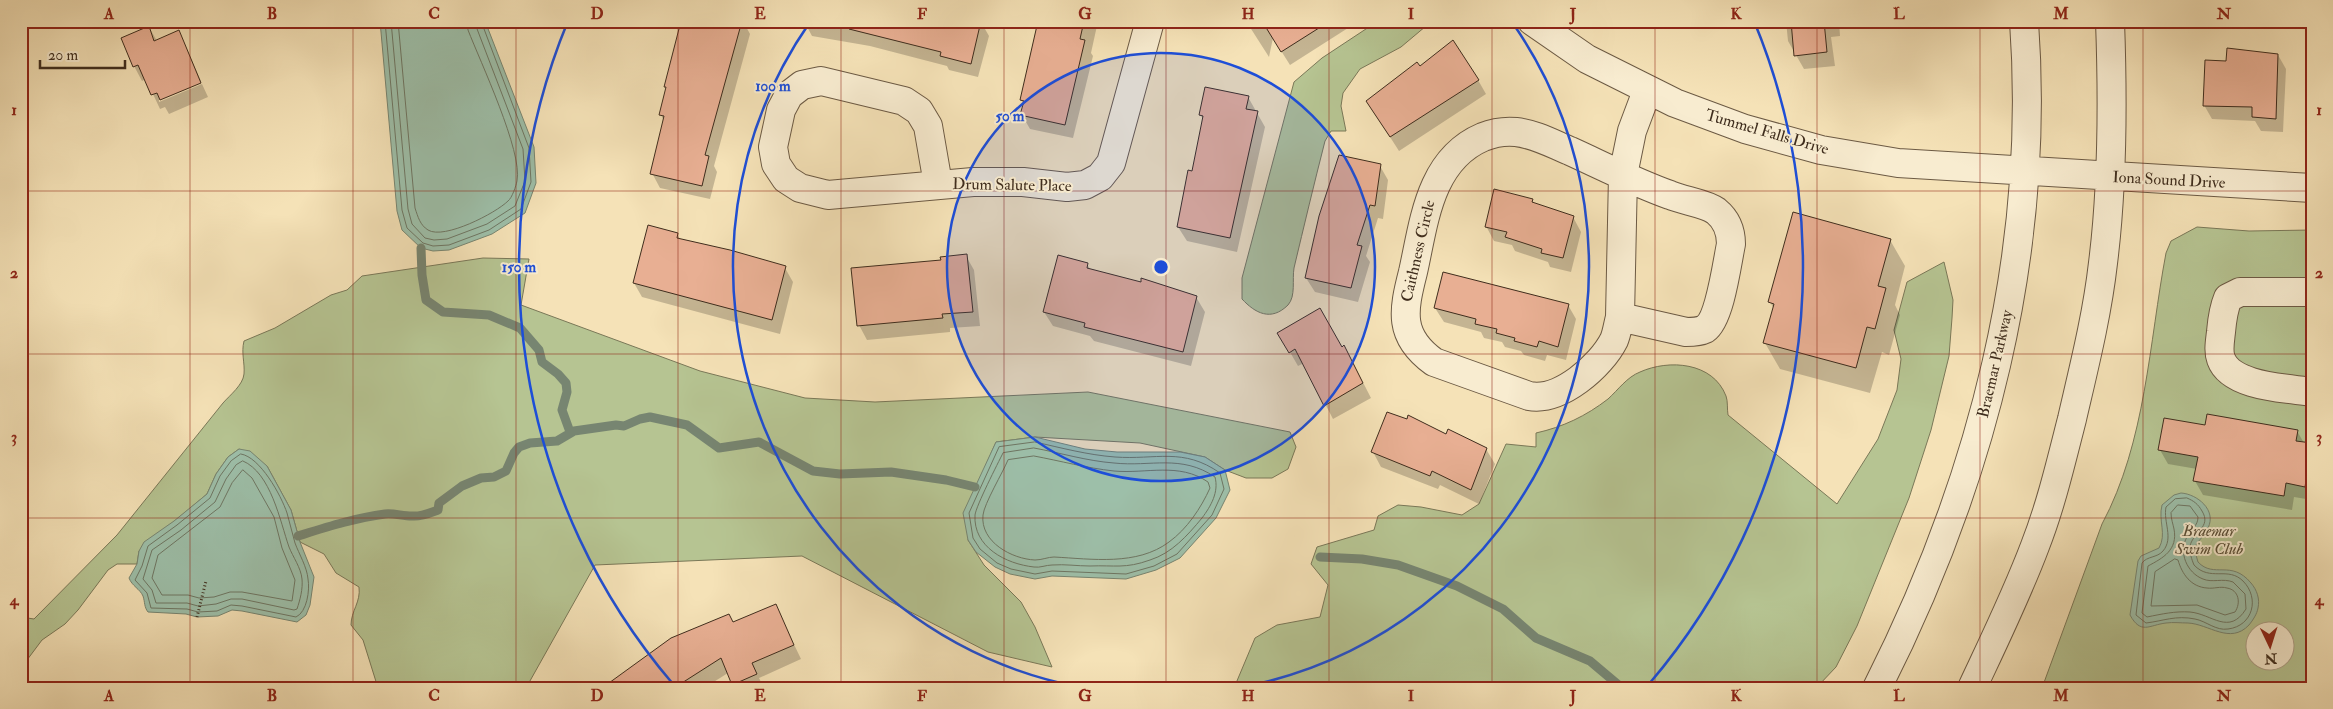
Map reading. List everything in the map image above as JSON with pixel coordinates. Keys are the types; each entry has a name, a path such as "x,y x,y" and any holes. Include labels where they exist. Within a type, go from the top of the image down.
{"street":[{"name":"Drum Salute Place","path":"938,184 928,126 919,111 904,101 821,81 802,85 789,95 782,110 773,147 776,164 786,179 800,188 828,194 972,182 1022,182 1067,187 1085,185 1100,177 1111,163 1150,21"},
{"name":"Tummel Falls Drive","path":"1532,21 1587,59 1647,91 1745,130 1821,150 1898,163 2026,171"},
{"name":"Braemar Parkway","path":"1877,688 1930,574 1966,480 1996,371 2021,230 2026,171 2024,21"},
{"path":"1972,688 2003,623 2035,546 2056,482 2088,350 2103,264 2111,177 2113,88 2110,21"},
{"name":"Caithness Circle","path":"1623,175 1538,137 1517,132 1483,137 1463,149 1445,168 1432,191 1405,303 1406,323 1410,338 1428,358 1538,398 1554,395 1602,359 1615,338 1620,317 1623,175 1632,131 1647,91"},
{"name":"Iona Sound Drive","path":"2026,171 2312,188"},
{"path":"1620,317 1686,332 1705,329 1714,319 1731,244 1731,235 1726,221 1715,210 1670,195 1623,175"},
{"path":"2312,292 2240,292 2228,298 2223,310 2219,349 2221,360 2240,378 2253,383 2312,392"}],"path":[{"path":"197,617 206,581"}],"green space":[{"path":"1378,21 1432,21 1401,47 1360,69 1343,93 1341,106 1346,131 1331,131 1325,141 1294,268 1292,297 1288,305 1282,310 1269,314 1258,312 1242,299 1242,278 1294,82 1322,58"},
{"name":"Braemar Swim Club","path":"2197,227 2249,231 2312,230 2312,688 2042,688 2102,524 2117,493 2128,460 2144,392 2166,253 2171,241"},
{"path":"483,258 529,259 521,305 700,371 805,398 875,402 1088,392 1290,432 1296,447 1288,469 1272,478 1246,478 1225,470 1205,457 1140,443 1035,437 996,442 985,467 968,540 984,565 1021,602 1035,627 1052,667 988,652 802,556 595,565 526,688 378,688 363,640 351,625 359,597 359,587 336,573 324,554 300,542 291,510 267,466 239,449 228,457 216,474 207,494 139,551 137,564 117,564 108,570 78,610 65,624 42,640 21,668 21,617 34,619 117,535 223,403 239,386 244,374 244,341 275,328 331,295 347,290 362,276"},
{"path":"1944,262 1953,300 1952,318 1949,356 1931,430 1909,498 1857,626 1836,667 1818,686 1789,683 1766,688 1234,688 1255,638 1277,625 1320,617 1328,585 1311,564 1317,547 1374,530 1378,516 1398,505 1421,507 1462,515 1479,504 1506,444 1536,447 1536,433 1556,428 1583,416 1608,399 1631,377 1651,368 1664,365 1689,366 1711,376 1720,385 1726,396 1728,415 1837,504 1878,439 1897,390 1901,359 1894,330 1907,282"}],"water":[{"path":"380,21 485,21 534,147 536,183 525,213 492,234 449,250 433,251 421,248 402,230 397,211"},
{"path":"1035,437 1085,449 1117,452 1180,452 1205,457 1225,470 1230,490 1216,518 1180,558 1156,570 1126,579 1052,576 1035,579 1010,574 995,567 976,552 968,540 963,513 996,442"},
{"path":"239,449 250,451 267,466 291,510 300,542 314,577 310,605 306,615 297,622 232,610 218,616 197,617 186,614 148,612 142,594 129,578 137,564 139,551 144,542 207,494 216,474 228,457"},
{"path":"2181,493 2193,496 2208,509 2210,521 2207,531 2194,548 2198,562 2210,569 2237,572 2251,583 2256,592 2259,601 2257,612 2251,622 2246,622 2246,628 2242,631 2234,633 2219,632 2188,623 2169,623 2142,627 2130,615 2138,561 2141,556 2159,548 2162,538 2162,505 2174,495"}],"building":[{"path":"681,21 742,21 705,155 709,156 702,186 650,174 664,116 659,115 666,87 664,87"},
{"path":"850,21 981,21 971,64 940,56 941,52 849,29"},
{"path":"1038,21 1084,21 1080,39 1085,40 1065,125 1020,115 1024,101 1020,100"},
{"path":"1262,21 1330,21 1281,52"},
{"path":"1791,21 1824,21 1827,52 1794,56"},
{"path":"149,26 154,41 179,30 201,83 160,100 157,93 151,95 138,65 133,67 121,38"},
{"path":"1453,40 1479,80 1390,137 1366,101 1417,62 1420,66"},
{"path":"2227,48 2278,54 2276,119 2252,117 2252,107 2203,106 2205,60 2226,61"},
{"path":"1205,87 1249,96 1246,109 1258,111 1230,238 1177,227 1188,170 1192,171 1203,116 1199,115"},
{"path":"1339,155 1381,164 1375,206 1370,205 1357,245 1362,246 1351,288 1305,278 1319,216"},
{"path":"1494,189 1533,199 1532,202 1574,216 1563,258 1541,253 1542,249 1505,237 1507,232 1485,227"},
{"path":"1793,212 1891,239 1878,286 1886,288 1875,329 1867,327 1856,368 1763,343 1774,304 1768,302"},
{"path":"648,225 678,233 677,238 730,250 786,266 772,320 633,283"},
{"path":"967,254 973,312 942,314 943,318 857,326 851,268 941,260 940,257"},
{"path":"1058,255 1088,263 1087,268 1141,282 1141,278 1197,296 1183,352 1084,327 1085,323 1043,312"},
{"path":"1443,272 1569,304 1558,347 1539,341 1537,347 1514,341 1515,338 1496,333 1497,329 1475,324 1476,319 1434,308"},
{"path":"1320,308 1342,347 1344,345 1363,383 1324,406 1295,349 1289,353 1277,333"},
{"path":"1387,412 1407,419 1408,415 1446,434 1448,429 1487,448 1471,490 1432,471 1430,476 1371,452"},
{"path":"2207,414 2298,430 2296,441 2312,443 2305,487 2286,483 2284,496 2193,481 2198,457 2158,450 2164,418 2205,425"},
{"path":"776,604 794,645 752,663 757,674 732,685 721,658 674,688 602,688 671,638 729,614 733,622"}],"waterway":[{"path":"421,248 422,275 426,300 443,312 489,315 520,328 539,350 542,362 558,374 566,383 567,392 562,410 570,432"},
{"path":"298,536 341,523 374,516 388,514 415,516 438,510 439,503 462,486 481,478 494,477 506,471 514,453 519,447 530,443 557,441 574,431 616,425 624,426 650,417 687,425 719,448 759,442 813,471 840,474 891,472 946,480 975,487"},
{"path":"1320,557 1362,559 1398,565 1457,586 1503,609 1536,638 1590,661 1622,688"}]}
